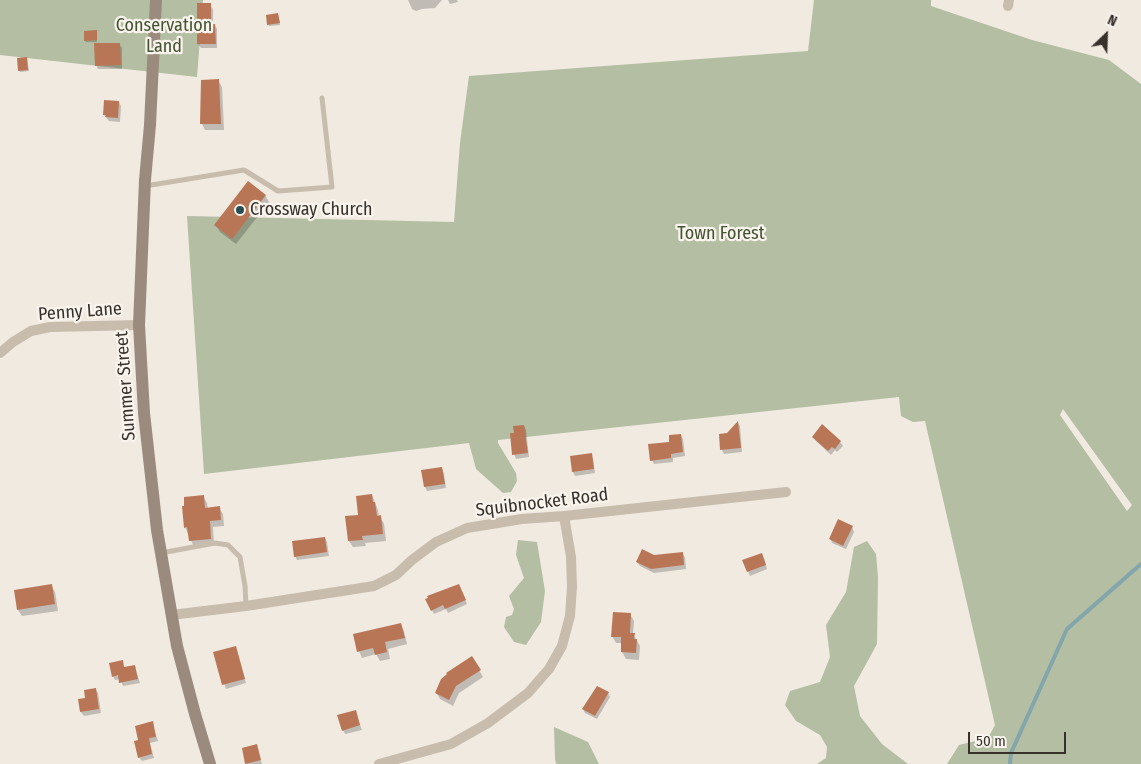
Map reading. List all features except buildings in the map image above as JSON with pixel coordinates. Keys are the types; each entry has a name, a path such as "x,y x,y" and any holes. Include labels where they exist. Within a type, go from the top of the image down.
{"main road":[{"name":"Summer Street","path":"156,0 139,324 144,413 161,553 171,615 194,714 210,764"}],"street":[{"name":"Penny Lane","path":"0,353 13,342 31,332 50,327 139,324"},
{"name":"Squibnocket Road","path":"171,615 246,606 374,586 396,575 436,542 467,528 522,519 786,492"},
{"path":"379,764 450,744 458,740 488,723 528,693 548,669 562,646 570,616 571,557 564,516"}],"lane":[{"path":"145,186 244,170 278,191 332,187 322,98"},
{"path":"161,553 215,543 228,544 240,557 246,606"}],"green space":[{"name":"Conservation Land","path":"0,0 203,0 197,77 0,55"},
{"name":"Town Forest","path":"814,0 931,0 931,6 1032,40 1109,60 1141,84 1141,764 947,764 959,745 988,738 995,725 925,421 913,422 901,416 899,397 498,440 516,473 517,481 511,492 503,493 476,469 469,443 204,474 187,216 454,222 460,143 469,76 808,51","holes":["1063,409 1132,505 1127,511 1060,415"]},
{"path":"518,540 537,542 545,591 541,622 526,645 514,642 504,627 506,617 512,615 514,609 509,596 524,578 516,555"},
{"path":"867,541 876,554 878,577 877,644 854,686 860,716 882,744 908,764 817,764 826,758 827,747 820,735 796,721 785,705 790,691 820,682 830,657 826,625 846,592 854,547"},
{"path":"554,727 588,742 599,764 556,764"}],"waterway":[{"path":"1010,764 1011,753 1067,629 1141,564"}],"place":[{"name":"Crossway Church","path":"240,210"}]}
